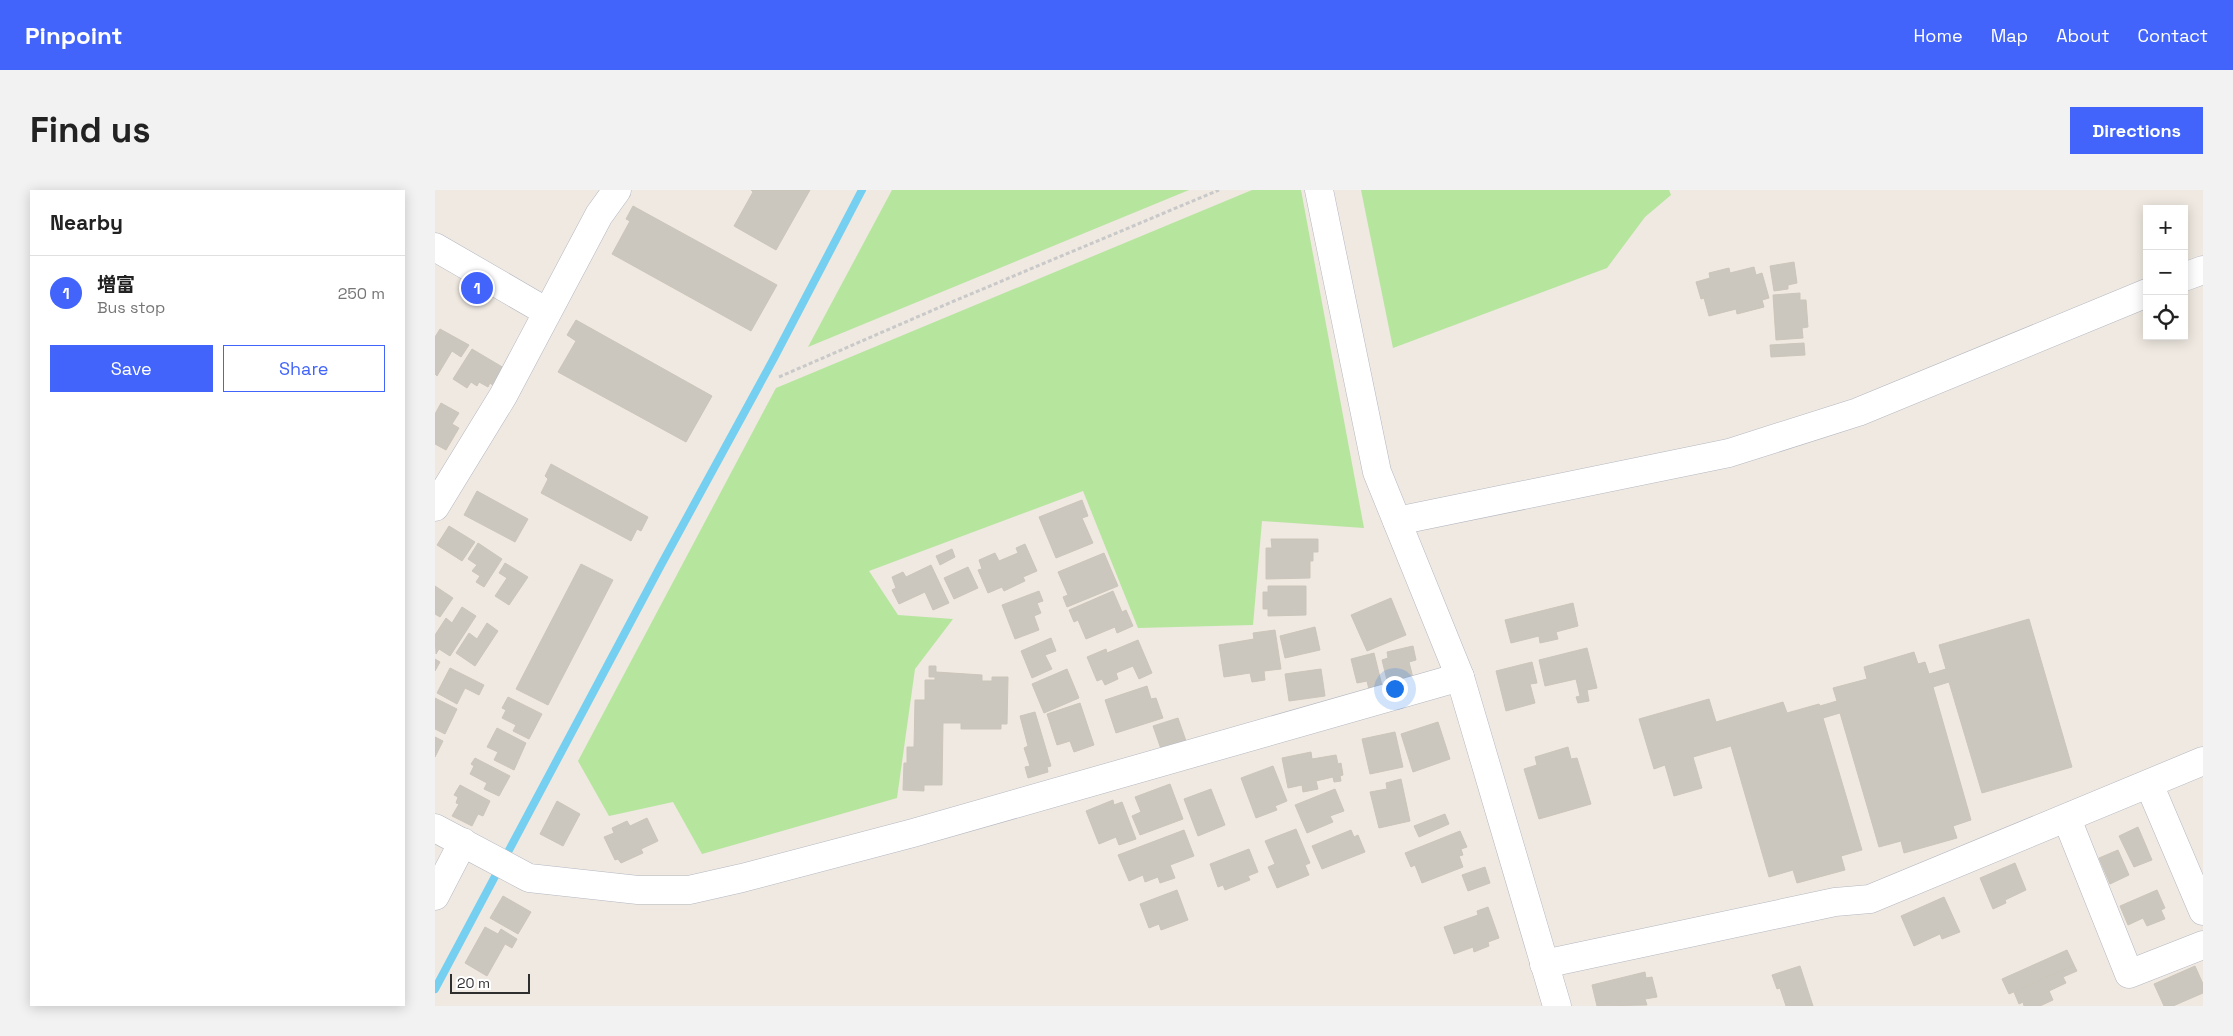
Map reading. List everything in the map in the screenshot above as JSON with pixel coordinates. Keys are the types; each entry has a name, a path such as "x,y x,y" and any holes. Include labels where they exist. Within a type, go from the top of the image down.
{"street":[{"path":"435,507 503,396 599,215 617,190"},
{"path":"1319,190 1377,472 1460,677 1557,1006"},
{"path":"435,247 547,312"},
{"path":"2188,276 2203,270"},
{"path":"1397,521 1729,452 1858,412 2143,295"},
{"path":"435,828 529,878 638,890 689,890 913,833 1460,677"},
{"path":"1544,964 1835,902 1870,899 2203,761"},
{"path":"2149,784 2203,911"},
{"path":"2067,818 2129,974 2203,945"},
{"path":"435,896 463,842"}],"path":[{"path":"779,377 1219,190"}],"green space":[{"path":"892,190 1189,190 808,347"},
{"path":"1252,190 1301,190 1364,528 1262,521 1253,625 1138,628 1083,491 869,571 898,615 953,619 915,669 897,798 702,854 673,802 609,816 578,761 776,388"},
{"path":"1361,190 1669,190 1671,195 1645,217 1607,268 1393,348"}],"building":[{"path":"751,190 810,190 776,250 734,226 753,192"},
{"path":"633,206 777,285 751,331 612,254 630,221 626,219"},
{"path":"1794,262 1797,283 1788,285 1788,289 1774,291 1770,266"},
{"path":"1754,267 1756,275 1762,273 1769,298 1762,300 1764,307 1737,314 1736,309 1709,316 1704,298 1701,299 1696,282 1710,278 1709,273 1729,268 1730,273"},
{"path":"1800,293 1800,300 1806,300 1808,327 1802,328 1803,338 1776,340 1773,295"},
{"path":"576,320 712,396 686,442 558,372 576,341 567,335"},
{"path":"440,329 469,345 461,357 452,351 437,376 435,374 435,337"},
{"path":"1804,343 1805,355 1771,357 1770,345"},
{"path":"472,349 504,368 494,386 490,383 488,387 479,382 477,386 471,382 467,388 453,379"},
{"path":"441,403 459,413 452,424 459,428 446,450 435,444 435,414"},
{"path":"551,464 648,517 641,531 637,529 631,541 541,493 548,479 545,476"},
{"path":"477,491 528,519 515,542 464,515"},
{"path":"1082,500 1088,516 1082,518 1093,543 1056,558 1039,517"},
{"path":"449,526 475,542 462,561 437,545"},
{"path":"1271,539 1318,539 1318,552 1313,552 1313,561 1310,561 1310,578 1266,579 1266,548 1272,548"},
{"path":"478,543 502,559 484,587 476,582 480,576 472,571 477,565 468,559"},
{"path":"1025,544 1037,571 1023,577 1025,581 1004,591 1002,587 988,593 978,570 982,569 979,560 995,553 999,561 1018,553 1016,548"},
{"path":"952,549 955,557 940,565 936,556"},
{"path":"1104,553 1118,586 1067,607 1063,597 1068,595 1058,572"},
{"path":"505,563 528,577 509,605 495,596 507,578 499,573"},
{"path":"581,564 613,580 548,705 516,689"},
{"path":"931,565 949,603 933,610 925,592 899,604 892,590 896,588 892,577 903,572 906,577"},
{"path":"968,567 978,588 954,599 944,578"},
{"path":"435,586 453,598 440,617 435,614"},
{"path":"1268,586 1306,586 1306,615 1268,616 1268,609 1263,609 1263,592 1268,592"},
{"path":"1039,591 1043,601 1037,603 1041,613 1034,616 1039,630 1015,639 1002,605"},
{"path":"1113,591 1122,612 1126,610 1133,626 1117,633 1115,627 1086,639 1078,620 1074,622 1069,610"},
{"path":"1391,598 1406,635 1367,651 1351,615"},
{"path":"1573,603 1578,626 1556,632 1558,639 1540,643 1539,636 1511,643 1505,620"},
{"path":"462,607 476,616 450,656 439,649 436,654 435,635 446,618 452,623"},
{"path":"2029,619 2072,767 1982,793 1949,682 1933,687 1971,820 1953,826 1957,838 1904,853 1901,841 1879,847 1840,713 1823,718 1862,850 1841,856 1845,870 1797,883 1793,870 1769,877 1731,746 1693,757 1702,788 1674,796 1665,765 1654,769 1639,719 1709,699 1716,722 1783,702 1787,713 1819,704 1820,706 1837,701 1833,688 1867,679 1864,667 1914,652 1918,664 1925,662 1929,674 1946,669 1939,645"},
{"path":"487,623 498,631 475,666 456,653 469,633 477,639"},
{"path":"1315,627 1320,650 1285,658 1280,636"},
{"path":"1275,630 1281,669 1264,671 1265,680 1252,682 1250,673 1224,677 1219,645 1254,639 1253,633"},
{"path":"1051,638 1056,651 1045,655 1052,669 1032,678 1021,651"},
{"path":"1138,640 1152,673 1139,679 1133,666 1116,673 1118,679 1105,685 1102,679 1097,681 1087,657 1106,649 1107,653"},
{"path":"1413,646 1416,660 1409,662 1413,678 1388,684 1382,660 1388,658 1387,652"},
{"path":"1587,648 1597,688 1587,690 1589,701 1578,703 1576,697 1580,696 1576,679 1545,686 1539,660"},
{"path":"1374,653 1384,694 1371,698 1367,681 1357,683 1351,659"},
{"path":"435,659 440,662 435,671"},
{"path":"1532,662 1537,683 1530,684 1535,703 1506,711 1496,671"},
{"path":"929,666 936,666 936,672 982,675 982,681 992,681 992,677 1008,677 1007,724 1001,724 1001,729 961,729 961,723 943,723 942,785 924,785 924,791 903,790 904,763 907,763 907,747 914,747 915,700 925,700 925,680 935,680 935,677 929,677"},
{"path":"450,668 484,685 479,695 465,688 457,704 437,693"},
{"path":"1067,669 1079,698 1044,713 1032,684"},
{"path":"1321,669 1325,696 1289,701 1285,674"},
{"path":"1147,686 1151,699 1156,698 1163,718 1116,733 1105,700"},
{"path":"508,697 542,714 529,739 513,731 516,725 502,718 506,710 502,708"},
{"path":"435,698 457,709 445,734 435,729"},
{"path":"1080,703 1094,745 1074,752 1070,741 1057,745 1047,714"},
{"path":"1035,712 1051,766 1047,767 1048,772 1028,778 1025,767 1030,766 1024,748 1028,746 1020,716"},
{"path":"1178,718 1186,741 1161,749 1153,726"},
{"path":"1438,722 1450,759 1413,772 1401,734"},
{"path":"497,728 526,743 514,770 494,760 498,752 487,747"},
{"path":"1395,732 1403,767 1370,774 1362,739"},
{"path":"435,737 443,741 435,757"},
{"path":"1568,747 1571,759 1577,758 1591,804 1539,819 1524,769 1537,765 1535,757"},
{"path":"1311,752 1312,759 1336,755 1338,764 1341,763 1343,775 1340,776 1341,781 1334,782 1333,777 1316,781 1318,789 1303,792 1302,785 1288,788 1282,758"},
{"path":"475,758 510,776 499,796 484,789 487,783 470,774 474,766 471,764"},
{"path":"1273,766 1287,801 1275,806 1277,810 1256,818 1241,778"},
{"path":"1401,779 1410,821 1379,828 1370,792 1387,789 1386,783"},
{"path":"1170,784 1183,819 1140,835 1132,816 1141,812 1135,797"},
{"path":"460,785 490,801 483,816 478,814 472,826 452,816 459,804 456,803 458,797 454,795"},
{"path":"1211,789 1225,825 1198,836 1184,799"},
{"path":"1335,789 1344,811 1330,816 1333,822 1307,833 1295,805"},
{"path":"1113,800 1114,805 1122,802 1136,839 1119,845 1116,837 1099,844 1086,811"},
{"path":"557,801 580,814 563,846 540,834"},
{"path":"1445,814 1449,824 1419,837 1414,826"},
{"path":"647,818 658,841 641,849 643,853 621,863 618,859 615,860 604,837 614,833 612,828 627,821 630,826"},
{"path":"2138,827 2152,860 2134,867 2119,836"},
{"path":"1296,829 1310,863 1305,865 1309,875 1277,888 1268,867 1275,864 1265,841"},
{"path":"1184,830 1194,856 1170,865 1175,878 1160,883 1158,877 1145,882 1143,875 1129,881 1118,855"},
{"path":"1351,830 1354,837 1358,835 1365,852 1322,869 1312,846"},
{"path":"1460,831 1467,847 1461,849 1463,855 1459,856 1463,867 1422,883 1415,865 1411,867 1405,853"},
{"path":"1249,849 1258,872 1248,876 1250,880 1225,890 1223,885 1218,887 1210,864"},
{"path":"2118,850 2129,875 2110,884 2099,858"},
{"path":"2015,863 2026,890 2005,900 2006,903 1993,909 1980,878"},
{"path":"1485,867 1490,883 1468,891 1462,875"},
{"path":"1177,890 1188,920 1161,930 1159,924 1149,928 1140,904"},
{"path":"2157,890 2165,908 2161,910 2165,919 2147,926 2143,918 2128,925 2120,906"},
{"path":"503,896 531,912 518,934 490,918"},
{"path":"1944,897 1960,932 1942,939 1940,934 1914,946 1901,916"},
{"path":"1488,907 1499,938 1488,942 1489,946 1474,952 1473,947 1454,954 1444,927 1478,915 1477,911"},
{"path":"485,927 498,934 501,929 517,939 512,948 505,944 487,976 465,963"},
{"path":"2067,950 2074,965 2009,994 2002,979"},
{"path":"2074,965 2077,971 2063,977 2066,983 2049,991 2053,1000 2040,1006 2024,1006 2023,1002 2019,1004 2014,992"},
{"path":"1800,966 1813,1006 1786,1006 1780,988 1777,989 1772,975"},
{"path":"2195,966 2203,984 2203,993 2173,1006 2164,1006 2154,984"},
{"path":"1645,972 1646,978 1652,977 1657,997 1645,999 1647,1005 1597,1006 1592,985"}],"waterway":[{"path":"435,989 661,565 774,358 862,190"}],"place":[{"name":"増富","path":"477,288"}]}
